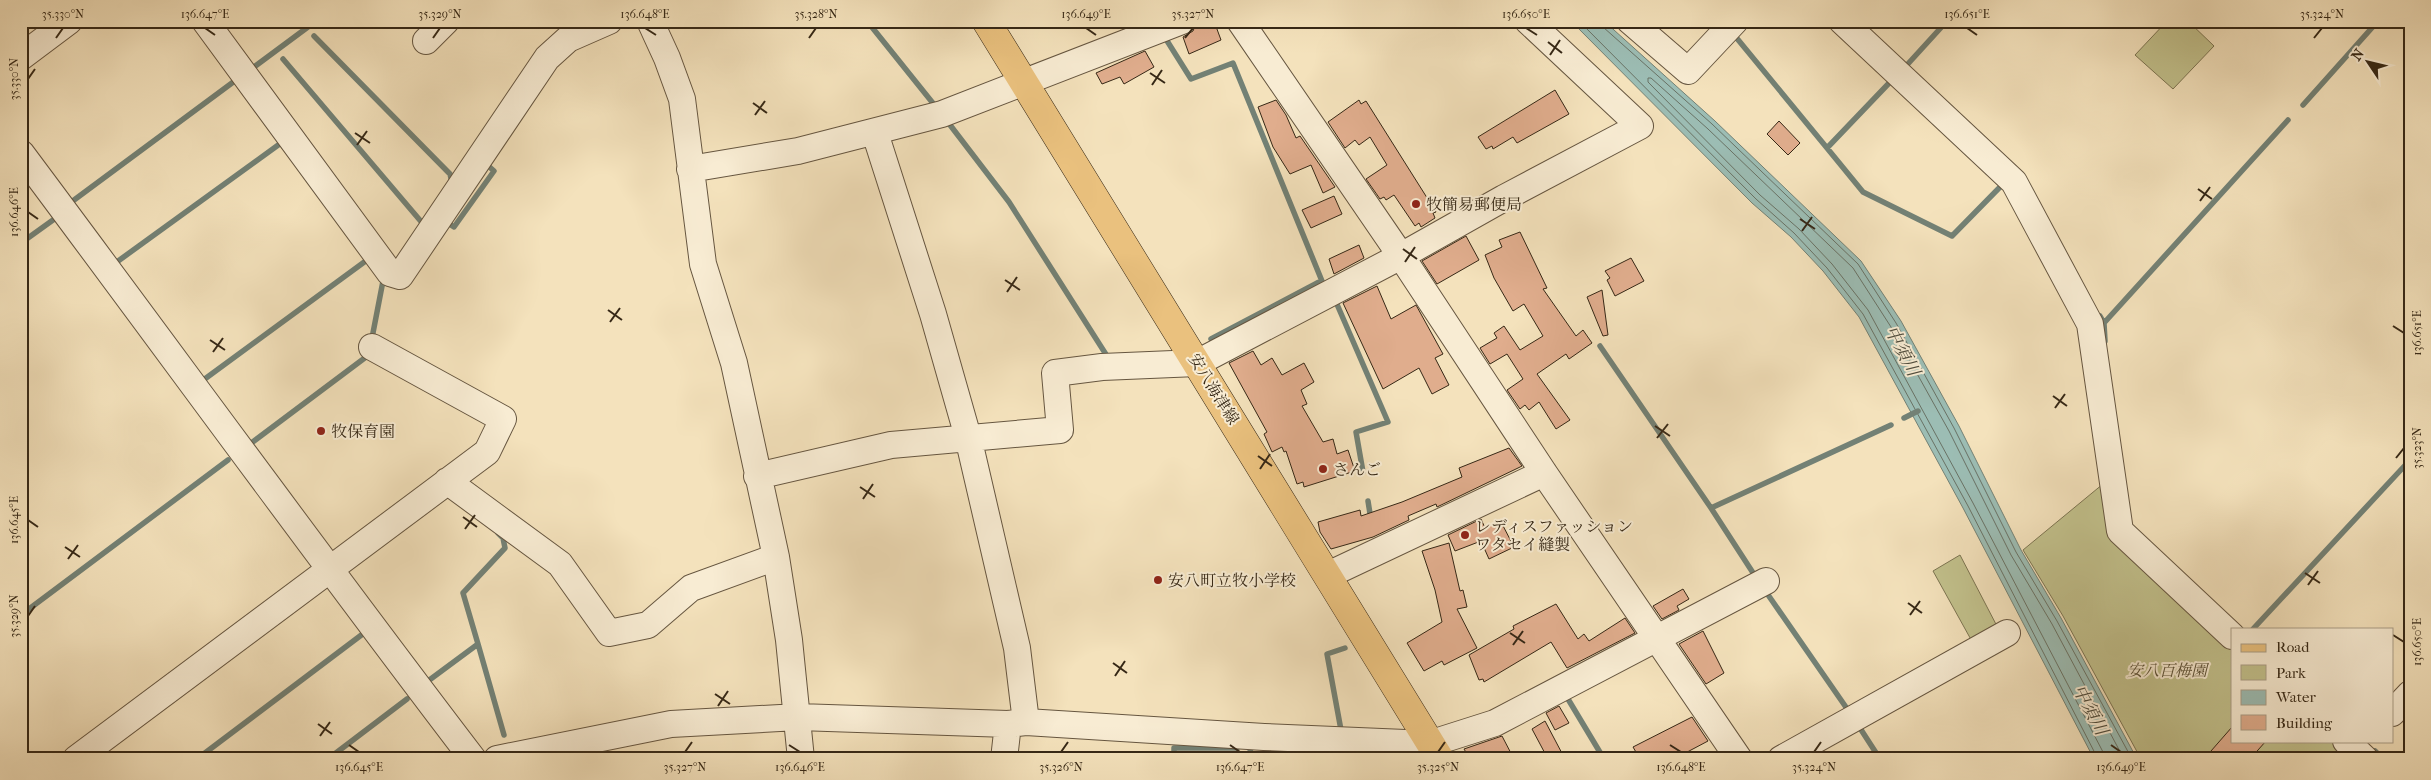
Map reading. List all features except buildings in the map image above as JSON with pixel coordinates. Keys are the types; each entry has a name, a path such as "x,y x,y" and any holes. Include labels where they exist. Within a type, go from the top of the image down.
{"main road":[{"name":"安八海津線","path":"986,21 1026,83 1435,751"}],"street":[{"path":"21,57 70,21"},
{"path":"205,21 390,273 400,276 547,58 568,39 609,21"},
{"path":"426,41 446,21"},
{"path":"650,21 667,58 682,99 703,264 734,363 757,476 776,556 789,640 801,759"},
{"path":"690,170 798,151 942,114 1182,21"},
{"path":"1240,21 1401,256 1544,473 1658,637 1739,759"},
{"path":"757,476 891,446 968,436 1060,430 1055,373 1102,367 1197,362 1401,256 1504,198 1640,126 1528,21"},
{"path":"1630,21 1688,71 1735,21"},
{"path":"1842,21 2014,182 2090,324 2120,531 2231,635"},
{"path":"875,132 933,314 968,436 1017,648 1017,723 1004,759"},
{"path":"21,153 239,445 328,569 473,759"},
{"path":"76,759 487,452 503,419 372,346"},
{"path":"1328,575 1544,473"},
{"path":"448,481 560,564 609,633 648,625 691,588 776,556"},
{"path":"497,759 570,752 671,724 798,717 1017,723 1261,748 1435,751 1495,723 1766,581"},
{"path":"1781,759 2007,633"},
{"path":"2394,711 2410,694"}],"green space":[{"path":"2167,21 2188,21 2214,46 2173,89 2135,55"},
{"name":"安八百梅園","path":"2109,479 2116,534 2231,642 2231,742 2338,742 2356,759 2141,759 2063,616 2023,550"},
{"path":"1960,555 1999,630 1974,645 1933,571"}],"water":[{"name":"中須川","path":"1571,21 1604,21 1715,121 1861,261 1901,321 1959,426 2021,550 2061,618 2137,759 2094,759 1963,508 1859,317 1823,271 1791,237 1752,203"}],"waterway":[{"path":"250,70 312,24 309,21"},
{"path":"867,21 936,107"},
{"path":"1132,26 1145,21"},
{"path":"1906,66 1947,21"},
{"path":"2303,105 2378,21"},
{"path":"314,36 450,174 452,183"},
{"path":"1164,36 1191,79 1233,63 1324,286"},
{"path":"1735,36 1827,148 1892,80"},
{"path":"283,59 424,225"},
{"path":"70,203 236,80"},
{"path":"2104,323 2288,120"},
{"path":"947,121 1009,202 1107,356"},
{"path":"114,264 281,143 284,147"},
{"path":"1827,148 1863,192 1952,236 2003,184"},
{"path":"446,222 454,227 494,171 485,163"},
{"path":"21,243 53,220"},
{"path":"202,381 367,260"},
{"path":"372,338 383,281 380,277"},
{"path":"1211,339 1321,281"},
{"path":"1336,302 1388,422 1356,432 1363,472"},
{"path":"2100,316 2104,323 2105,341"},
{"path":"1600,346 1711,508"},
{"path":"250,444 370,354"},
{"path":"1904,418 1918,411"},
{"path":"1757,579 1711,508 1891,425"},
{"path":"21,615 228,460"},
{"path":"2254,628 2410,460"},
{"path":"1368,501 1371,520"},
{"path":"428,681 478,644 463,593 505,548 503,538 498,533"},
{"path":"1764,589 1850,713"},
{"path":"197,759 364,633"},
{"path":"478,644 504,735"},
{"path":"1341,730 1327,654 1345,648"},
{"path":"1565,694 1604,759"},
{"path":"328,759 407,699"},
{"path":"1858,725 1880,759"},
{"path":"1174,759 1174,748 1237,748"},
{"path":"1248,759 1251,748"},
{"path":"1332,759 1333,750"},
{"path":"2375,751 2383,759"}],"place":[{"name":"牧簡易郵便局","path":"1416,204"},
{"name":"牧保育園","path":"321,431"},
{"name":"さんご","path":"1323,469"},
{"name":"レディスファッション ワタセイ縫製","path":"1465,535"},
{"name":"安八町立牧小学校","path":"1158,580"}]}
